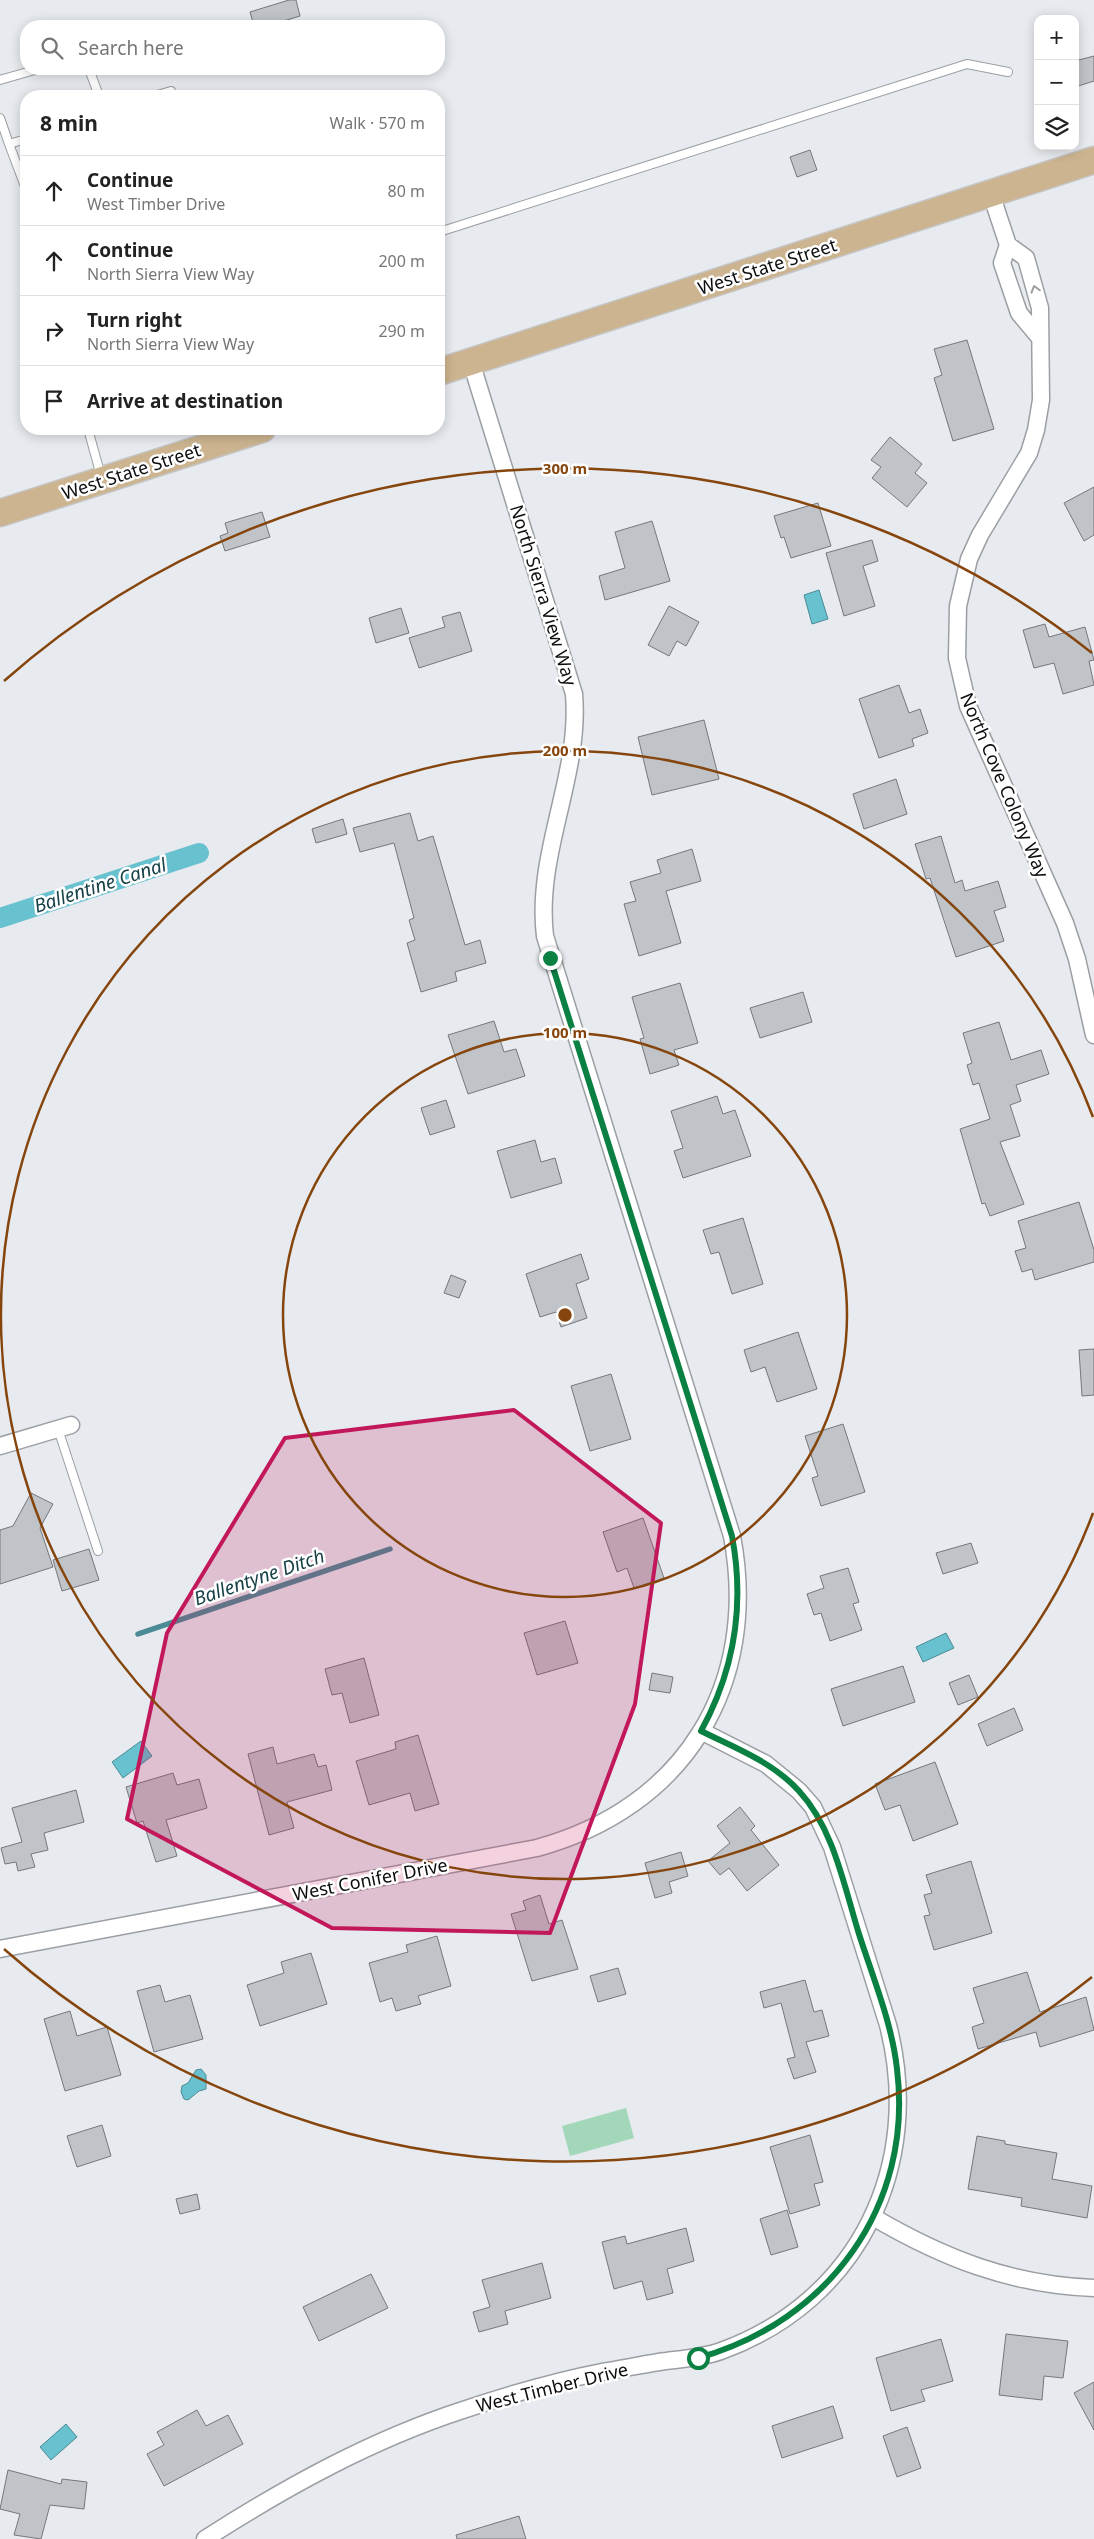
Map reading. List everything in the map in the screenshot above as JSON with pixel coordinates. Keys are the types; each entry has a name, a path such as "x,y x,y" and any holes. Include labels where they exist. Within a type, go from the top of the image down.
{"main road":[{"name":"West State Street","path":"445,370 1094,160"},
{"name":"West State Street","path":"0,513 243,435"}],"street":[{"path":"992,194 1008,245 1002,263 1019,313 1039,337"},
{"name":"North Cove Colony Way","path":"1008,245 1026,258 1040,308 1041,400 1036,430 1029,453 1018,475 980,535 969,560 958,606 956,631 957,658 968,706 1065,923 1077,959 1094,1035"},
{"name":"North Sierra View Way","path":"471,362 574,694 575,737 543,892 545,936 732,1536 736,1558 739,1603 734,1647 721,1691 701,1731"},
{"path":"0,1446 65,1427"},
{"path":"701,1731 766,1764 783,1776 812,1807 832,1847 888,2025 897,2068 900,2111 894,2155 884,2190 873,2217 918,2243 967,2264 1017,2279 1069,2287 1094,2288"},
{"name":"West Conifer Drive","path":"0,1949 517,1852 559,1842 600,1825 638,1801 671,1770 701,1731"},
{"name":"West Timber Drive","path":"205,2539 256,2506 322,2469 425,2423 522,2391 586,2375 698,2358 754,2337 780,2322 816,2294 847,2260 873,2217"}],"lane":[{"path":"445,230 967,64 1008,72"},
{"path":"0,80 20,74"},
{"path":"91,75 97,90"},
{"path":"0,118 20,174"},
{"path":"9,144 20,140"},
{"path":"90,435 102,480"},
{"path":"65,1427 98,1551"}],"highlighted area":[{"path":"514,1410 661,1523 635,1704 550,1933 332,1928 127,1819 167,1633 285,1438"}],"green space":[{"path":"626,2108 634,2138 570,2156 562,2126"}],"water":[{"path":"819,590 828,619 812,624 804,595"},
{"path":"946,1633 954,1648 923,1662 916,1647"},
{"path":"141,1741 152,1756 123,1778 112,1762"},
{"path":"201,2069 206,2075 206,2089 199,2091 188,2100 184,2099 181,2092 182,2086 188,2083 196,2070"},
{"path":"66,2424 77,2437 51,2460 40,2447"}],"building":[{"path":"289,0 296,0 300,16 287,20 252,20 250,12"},
{"path":"1094,56 1094,81 1079,86 1079,60"},
{"path":"810,150 817,170 797,177 790,157"},
{"path":"967,340 994,429 953,441 934,378 942,375 934,349"},
{"path":"890,437 922,464 915,473 927,483 907,507 872,478 881,467 871,460"},
{"path":"1094,487 1094,535 1084,541 1064,503"},
{"path":"818,503 831,546 791,558 784,537 781,538 774,516"},
{"path":"262,512 270,537 225,551 220,536 228,533 225,523"},
{"path":"652,521 670,581 605,600 599,576 625,568 615,532"},
{"path":"872,540 878,561 863,566 875,606 844,616 826,553"},
{"path":"669,606 699,622 686,646 677,641 669,656 648,645"},
{"path":"401,608 409,633 376,643 369,618"},
{"path":"460,612 472,651 419,668 409,638 445,627 442,617"},
{"path":"1045,624 1049,637 1085,627 1094,660 1089,661 1094,685 1063,694 1054,663 1034,668 1023,630"},
{"path":"899,685 909,713 920,709 928,733 912,739 914,746 879,758 859,699"},
{"path":"704,720 719,779 652,795 638,737"},
{"path":"896,779 907,814 864,829 853,794"},
{"path":"410,813 418,841 433,836 465,945 480,940 486,963 455,972 457,981 421,992 407,943 415,940 409,920 414,918 394,843 360,852 353,828"},
{"path":"343,819 347,834 316,843 312,829"},
{"path":"941,836 955,883 962,880 965,891 998,881 1006,907 994,911 1004,941 956,957 930,878 926,879 915,844"},
{"path":"692,849 701,881 666,891 681,943 639,956 624,904 636,901 630,882 661,873 657,860"},
{"path":"680,983 698,1043 674,1050 679,1065 650,1074 640,1039 644,1038 632,997"},
{"path":"803,992 812,1022 760,1038 750,1008"},
{"path":"494,1021 504,1052 516,1049 525,1076 468,1094 448,1035"},
{"path":"999,1022 1011,1060 1041,1050 1049,1074 1016,1085 1021,1101 1010,1105 1020,1136 1000,1142 1024,1204 990,1216 985,1203 982,1204 960,1129 990,1119 979,1083 973,1085 967,1065 972,1063 963,1033"},
{"path":"717,1096 723,1114 735,1110 751,1156 683,1178 674,1151 683,1148 671,1111"},
{"path":"446,1100 455,1127 430,1135 421,1108"},
{"path":"535,1140 541,1162 555,1158 562,1183 511,1198 497,1151"},
{"path":"1079,1202 1094,1250 1094,1262 1035,1280 1032,1269 1022,1272 1015,1251 1026,1248 1018,1221"},
{"path":"743,1218 763,1284 732,1294 719,1252 711,1254 703,1230"},
{"path":"581,1254 589,1279 576,1284 587,1318 561,1327 556,1312 540,1317 526,1274"},
{"path":"451,1275 466,1281 459,1298 444,1293"},
{"path":"798,1332 817,1389 777,1402 765,1367 751,1372 744,1350"},
{"path":"1094,1349 1094,1395 1082,1396 1079,1350"},
{"path":"611,1374 631,1439 590,1451 571,1386"},
{"path":"843,1424 865,1492 821,1506 812,1478 818,1476 805,1436"},
{"path":"31,1493 53,1504 40,1528 53,1567 0,1584 0,1530 13,1526"},
{"path":"643,1518 664,1578 634,1588 627,1568 617,1572 603,1532"},
{"path":"971,1543 978,1563 943,1574 936,1553"},
{"path":"89,1549 99,1580 62,1591 53,1560"},
{"path":"848,1568 859,1602 853,1604 862,1630 830,1641 821,1613 814,1615 807,1594 824,1588 820,1576"},
{"path":"565,1621 578,1663 537,1675 524,1633"},
{"path":"364,1658 379,1715 350,1723 342,1693 332,1695 325,1669"},
{"path":"903,1666 915,1702 843,1726 831,1689"},
{"path":"652,1673 673,1677 670,1693 649,1690"},
{"path":"969,1675 978,1697 958,1705 949,1683"},
{"path":"1014,1708 1023,1730 987,1746 978,1724"},
{"path":"418,1735 439,1804 415,1811 410,1793 369,1805 356,1761 396,1749 395,1742"},
{"path":"273,1747 277,1764 314,1754 318,1767 326,1765 332,1790 287,1802 294,1828 269,1835 248,1754"},
{"path":"935,1762 958,1824 913,1841 900,1805 885,1810 875,1784"},
{"path":"173,1773 177,1785 199,1779 207,1808 166,1820 177,1856 156,1862 143,1821 137,1823 126,1787"},
{"path":"76,1790 84,1822 44,1833 48,1850 31,1854 35,1867 18,1871 16,1862 5,1864 1,1848 22,1842 12,1808"},
{"path":"740,1807 755,1826 751,1830 779,1865 747,1891 729,1868 720,1875 708,1861 730,1843 717,1826"},
{"path":"681,1852 688,1876 669,1882 672,1893 655,1898 645,1863"},
{"path":"971,1861 992,1933 934,1950 924,1916 930,1915 924,1895 932,1893 926,1875"},
{"path":"540,1895 549,1924 562,1920 578,1969 532,1981 511,1914 526,1910 523,1901"},
{"path":"437,1936 451,1986 418,1996 421,2004 396,2011 392,1998 380,2002 369,1963 408,1952 406,1945"},
{"path":"311,1953 327,2004 260,2026 247,1985 284,1973 281,1962"},
{"path":"618,1968 626,1994 598,2002 590,1976"},
{"path":"1027,1972 1040,2012 1086,1997 1094,2030 1040,2047 1036,2032 978,2049 972,2027 984,2023 973,1988"},
{"path":"805,1980 814,2012 822,2010 829,2036 806,2042 816,2072 794,2079 787,2059 795,2057 781,2003 764,2008 760,1992"},
{"path":"160,1985 165,2002 190,1995 203,2039 154,2052 137,1991"},
{"path":"70,2011 77,2036 107,2027 121,2075 65,2091 44,2019"},
{"path":"102,2125 111,2156 77,2167 67,2136"},
{"path":"810,2135 823,2182 814,2184 820,2205 790,2214 770,2147"},
{"path":"977,2136 1005,2141 1005,2144 1057,2153 1052,2179 1092,2186 1087,2218 1021,2206 1022,2198 968,2189"},
{"path":"197,2194 200,2209 180,2214 176,2199"},
{"path":"787,2210 798,2247 771,2255 760,2219"},
{"path":"686,2228 694,2261 667,2269 673,2293 647,2300 642,2281 614,2289 602,2242 625,2236 627,2244"},
{"path":"542,2263 551,2298 505,2311 508,2324 479,2332 473,2312 490,2307 482,2280"},
{"path":"371,2274 388,2308 319,2341 303,2307"},
{"path":"1006,2334 1068,2341 1063,2378 1044,2376 1042,2400 999,2395"},
{"path":"941,2339 953,2381 921,2390 925,2401 891,2411 876,2358"},
{"path":"1094,2382 1094,2430 1074,2393"},
{"path":"833,2406 843,2438 782,2458 772,2426"},
{"path":"197,2410 206,2426 228,2415 243,2444 164,2486 147,2454 164,2445 157,2432"},
{"path":"907,2427 921,2468 897,2477 883,2436"},
{"path":"8,2470 61,2484 62,2479 87,2482 84,2509 50,2505 41,2539 14,2535 20,2514 0,2509"},
{"path":"519,2516 526,2539 457,2539 456,2535"}],"waterway":[{"name":"Ballentine Canal","path":"0,918 199,853"},
{"name":"Ballentyne Ditch","path":"138,1634 390,1549"}],"route":[{"path":"550,958 732,1536 736,1558 739,1603 734,1647 721,1691 701,1731 766,1764 783,1776 812,1807 824,1827 888,2025 894,2046 897,2068 900,2111 898,2133 889,2176 873,2217 847,2260 816,2294 780,2322 740,2344 698,2358"}]}
